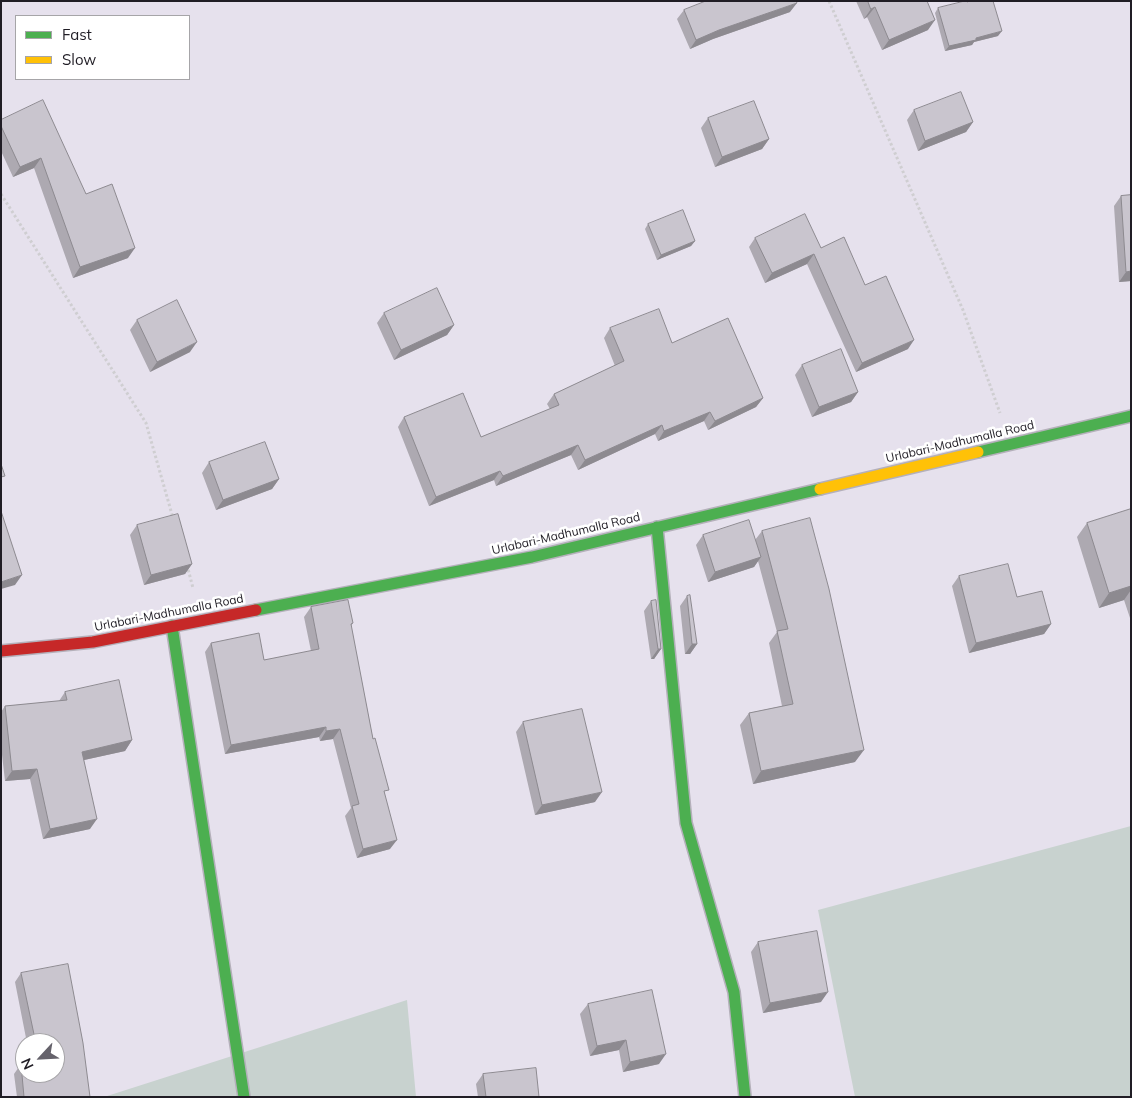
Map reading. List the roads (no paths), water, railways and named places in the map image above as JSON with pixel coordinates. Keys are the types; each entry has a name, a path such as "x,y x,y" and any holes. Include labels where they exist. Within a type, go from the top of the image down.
{"main road":[{"name":"Urlabari-Madhumalla Road","path":"1,651 93,642 532,557 1131,416"},
{"path":"657,527 686,823 734,992 745,1097"},
{"path":"172,626 244,1097"}]}
